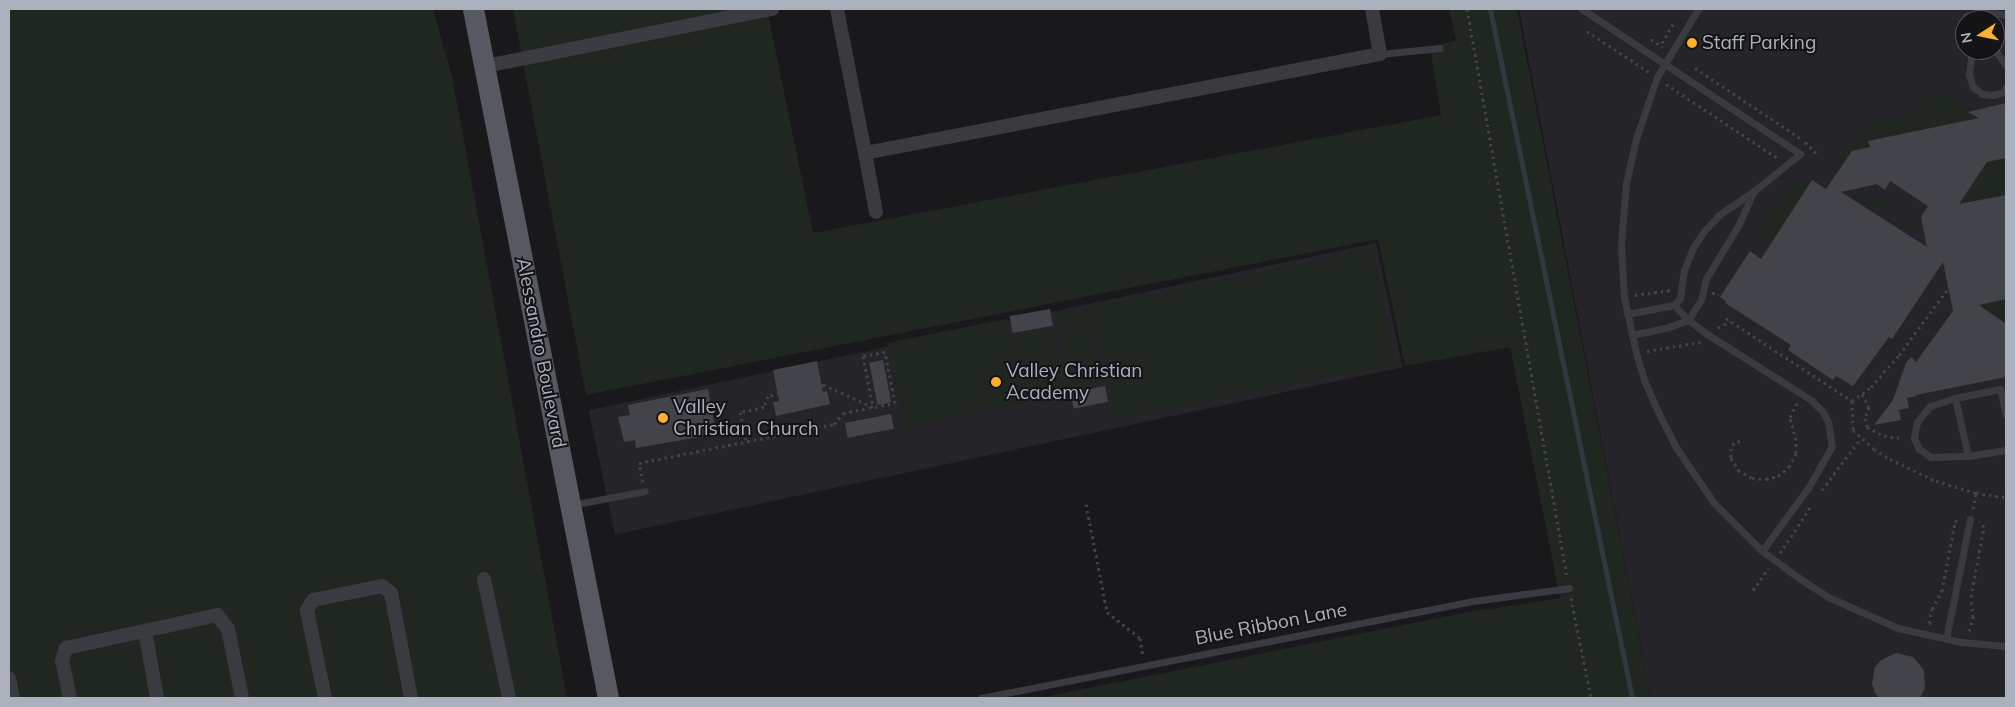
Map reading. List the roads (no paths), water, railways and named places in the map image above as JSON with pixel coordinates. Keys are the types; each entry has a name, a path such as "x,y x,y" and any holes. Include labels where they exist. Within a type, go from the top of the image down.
{"main road":[{"name":"Alessandro Boulevard","path":"474,9 608,698"}],"street":[{"path":"486,66 772,9"},
{"path":"837,9 876,212"},
{"path":"865,152 1380,54 1372,9"},
{"path":"484,579 509,698"},
{"path":"325,698 307,610 313,600 382,586 391,593 412,698"},
{"path":"70,698 62,662 66,648 217,616 228,629 242,698"},
{"path":"145,631 158,698"},
{"path":"9,678 13,698"}],"lane":[{"path":"1582,9 1800,154 1754,191 1719,215 1704,231 1687,262 1680,298 1674,306 1627,314"},
{"path":"1698,9 1656,77 1636,139 1626,183 1621,244 1627,314 1636,353 1644,380 1675,446 1714,503 1762,551 1828,596 1898,628 1946,639 2006,646"},
{"path":"1380,54 1440,48"},
{"path":"1970,60 1968,75 1973,87 1982,94 1994,95 2004,92 2006,87"},
{"path":"1632,335 1666,328 1688,320 1701,300 1706,279 1739,224 1754,191"},
{"path":"1674,306 1688,320 1708,334 1803,394 1823,412 1828,422 1832,446 1808,488 1762,551"},
{"path":"2006,414 2000,389 1955,398 1930,406 1917,422 1914,438 1920,449 1931,457 1968,456 2006,450"},
{"path":"1955,398 1968,456"},
{"path":"571,505 645,491"},
{"path":"1946,639 1970,519"},
{"name":"Blue Ribbon Lane","path":"981,698 1473,601 1569,588"}],"waterway":[{"path":"1490,9 1632,698"}],"place":[{"name":"Staff Parking","path":"1692,43"},
{"name":"Valley Christian Academy","path":"996,382"},
{"name":"Valley Christian Church","path":"663,418"}]}
